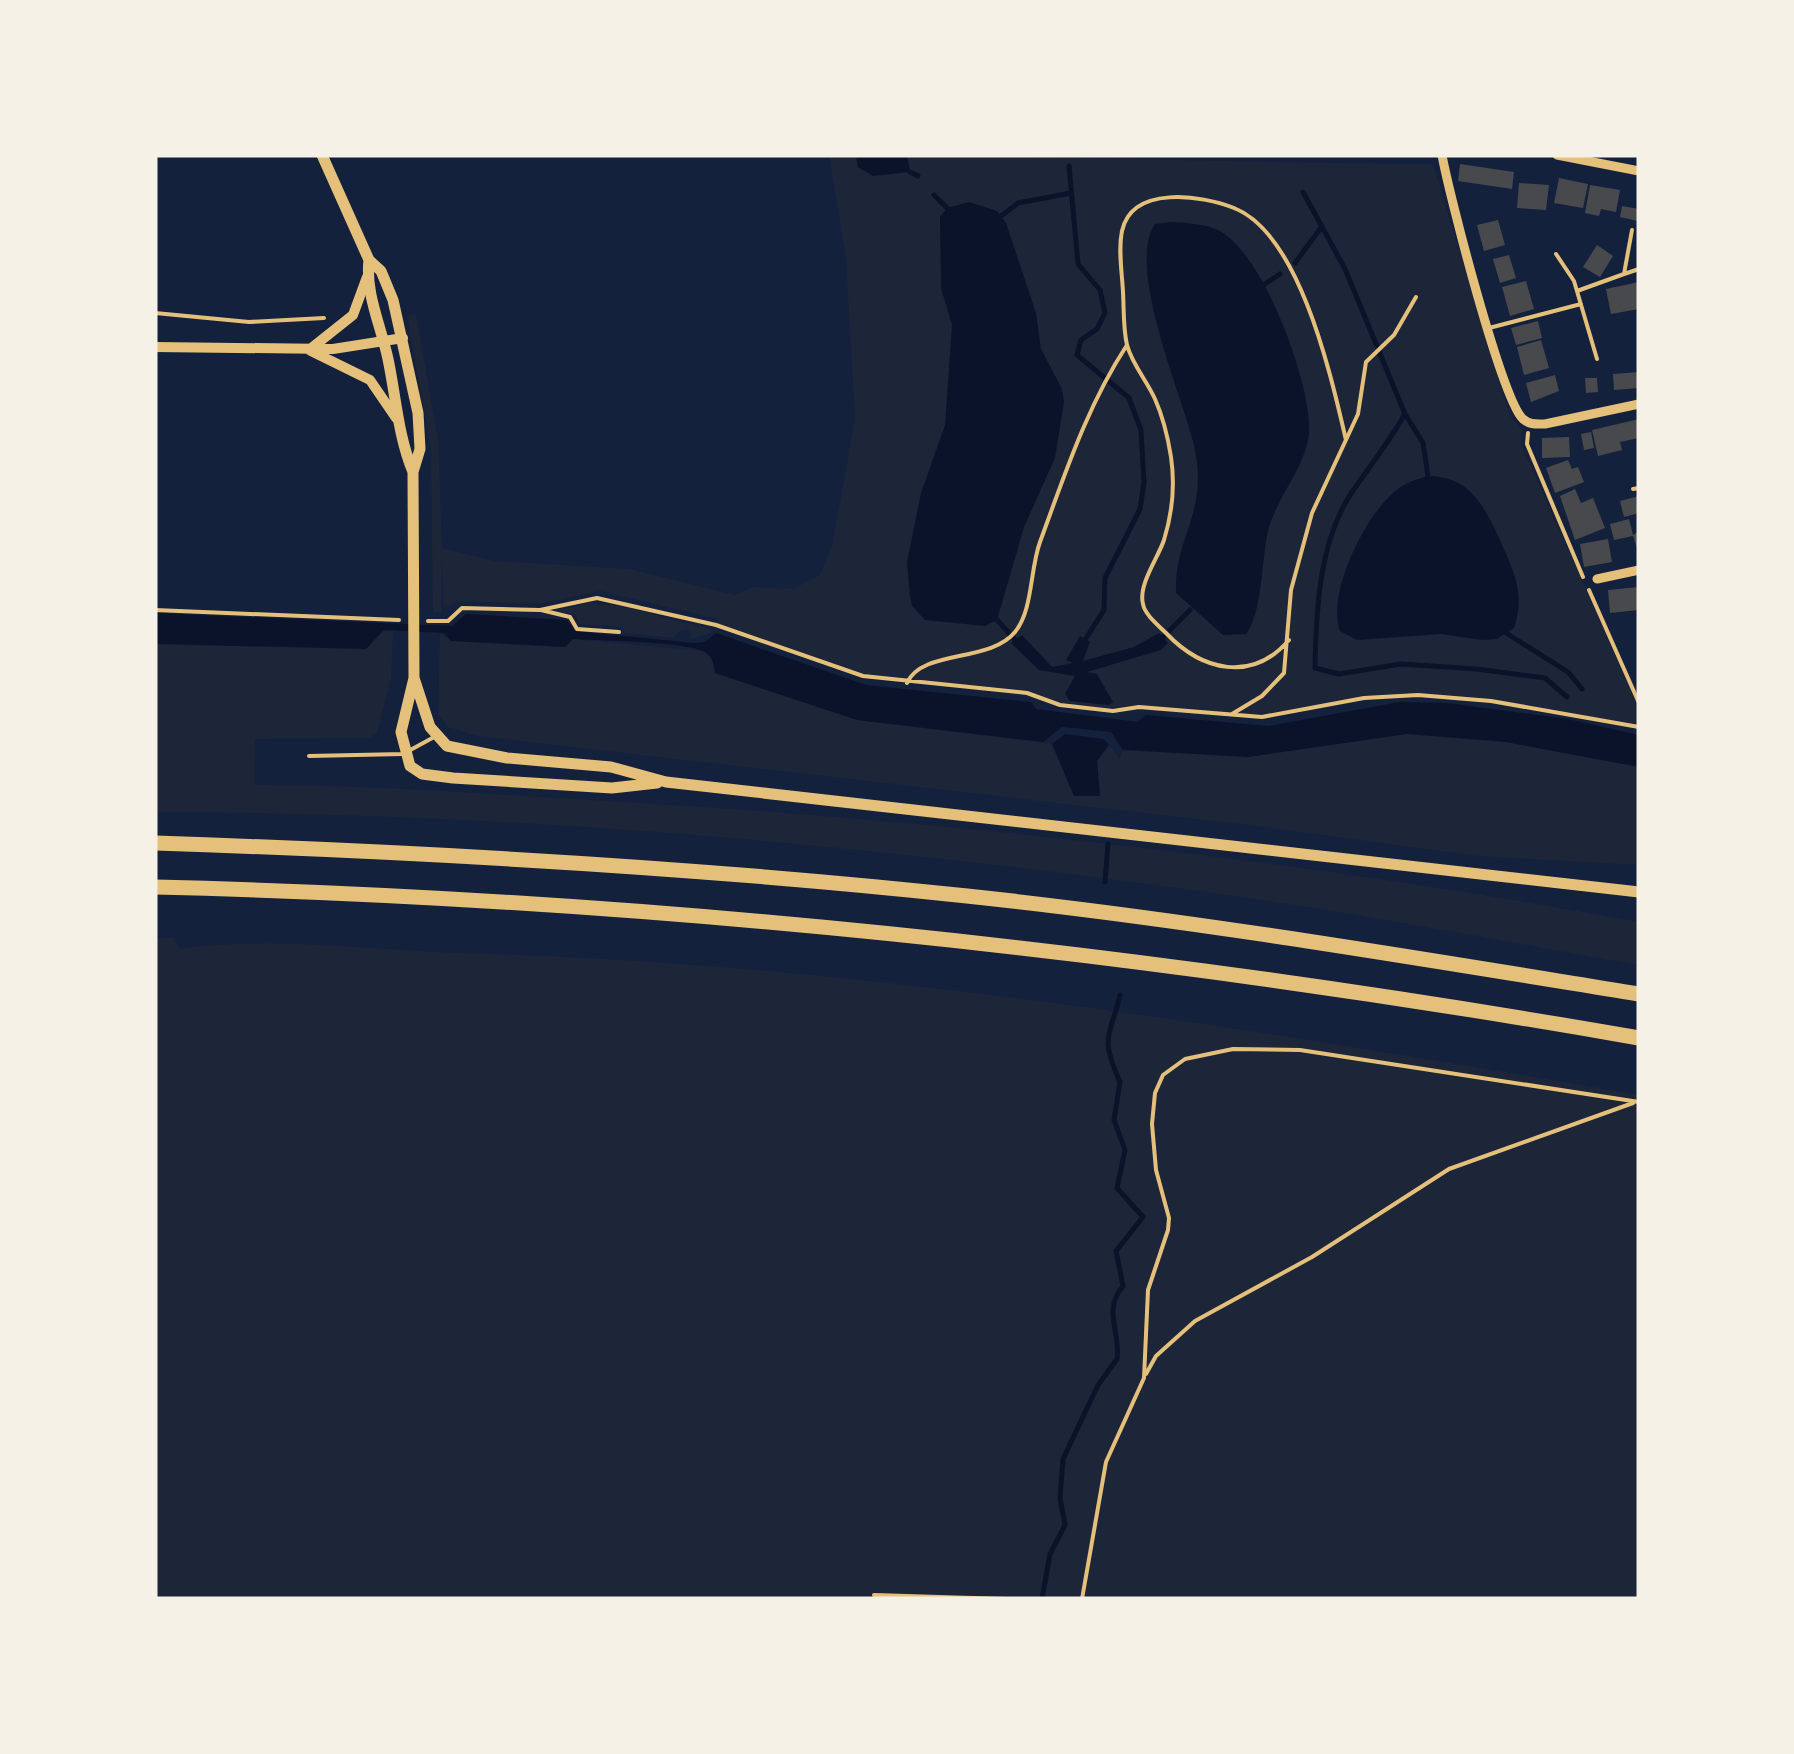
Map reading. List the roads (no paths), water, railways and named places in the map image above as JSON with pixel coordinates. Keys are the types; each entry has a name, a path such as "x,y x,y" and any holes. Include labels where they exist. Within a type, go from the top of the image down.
{"highway":[{"path":"155,842 436,854 967,896 1271,934 1639,994"},
{"path":"155,887 387,892 962,938 1238,972 1639,1038"}],"main road":[{"path":"322,155 369,260 387,284 403,338 419,424 420,448 414,472 414,678 401,732 403,754 422,774 612,788 666,782"},
{"path":"369,260 367,275 399,424 414,472"},
{"path":"414,678 436,736 454,748 507,758 611,767 666,782 1139,832 1518,881 1639,892"}],"street":[{"path":"1442,155 1489,328 1509,394 1520,415 1530,424 1639,404"},
{"path":"1557,155 1639,171"},
{"path":"308,350 350,320 367,275"},
{"path":"155,347 308,350 403,338"},
{"path":"308,350 370,380 399,424"},
{"path":"1597,579 1639,570"}],"lane":[{"path":"1624,274 1632,230"},
{"path":"1556,254 1577,291 1598,359"},
{"path":"1577,291 1639,268"},
{"path":"1489,328 1581,304"},
{"path":"309,756 403,754 436,736"}],"waterway":[{"path":"1069,166 1078,264 1100,290 1105,313 1097,329 1081,340 1077,355 1129,398 1141,430 1144,483 1140,509 1105,578 1104,610 1083,643"},
{"path":"910,172 918,176"},
{"path":"1303,192 1345,269 1405,414 1423,443 1428,476"},
{"path":"1001,216 1018,203 1071,193"},
{"path":"934,195 947,208"},
{"path":"1295,263 1320,229"},
{"path":"1265,284 1280,274"},
{"path":"1405,414 1352,492 1332,532 1318,600 1315,668 1339,674 1401,664 1476,669 1545,678 1567,697"},
{"path":"1159,641 1190,610"},
{"path":"997,620 1019,644"},
{"path":"1506,633 1568,672 1582,689"},
{"path":"1105,882 1108,844"},
{"path":"1042,1599 1050,1554 1065,1525 1060,1498 1063,1459 1098,1385 1117,1359 1113,1313 1123,1286 1116,1251 1143,1217 1117,1188 1125,1150 1114,1120 1120,1082 1108,1038 1120,995"}]}
